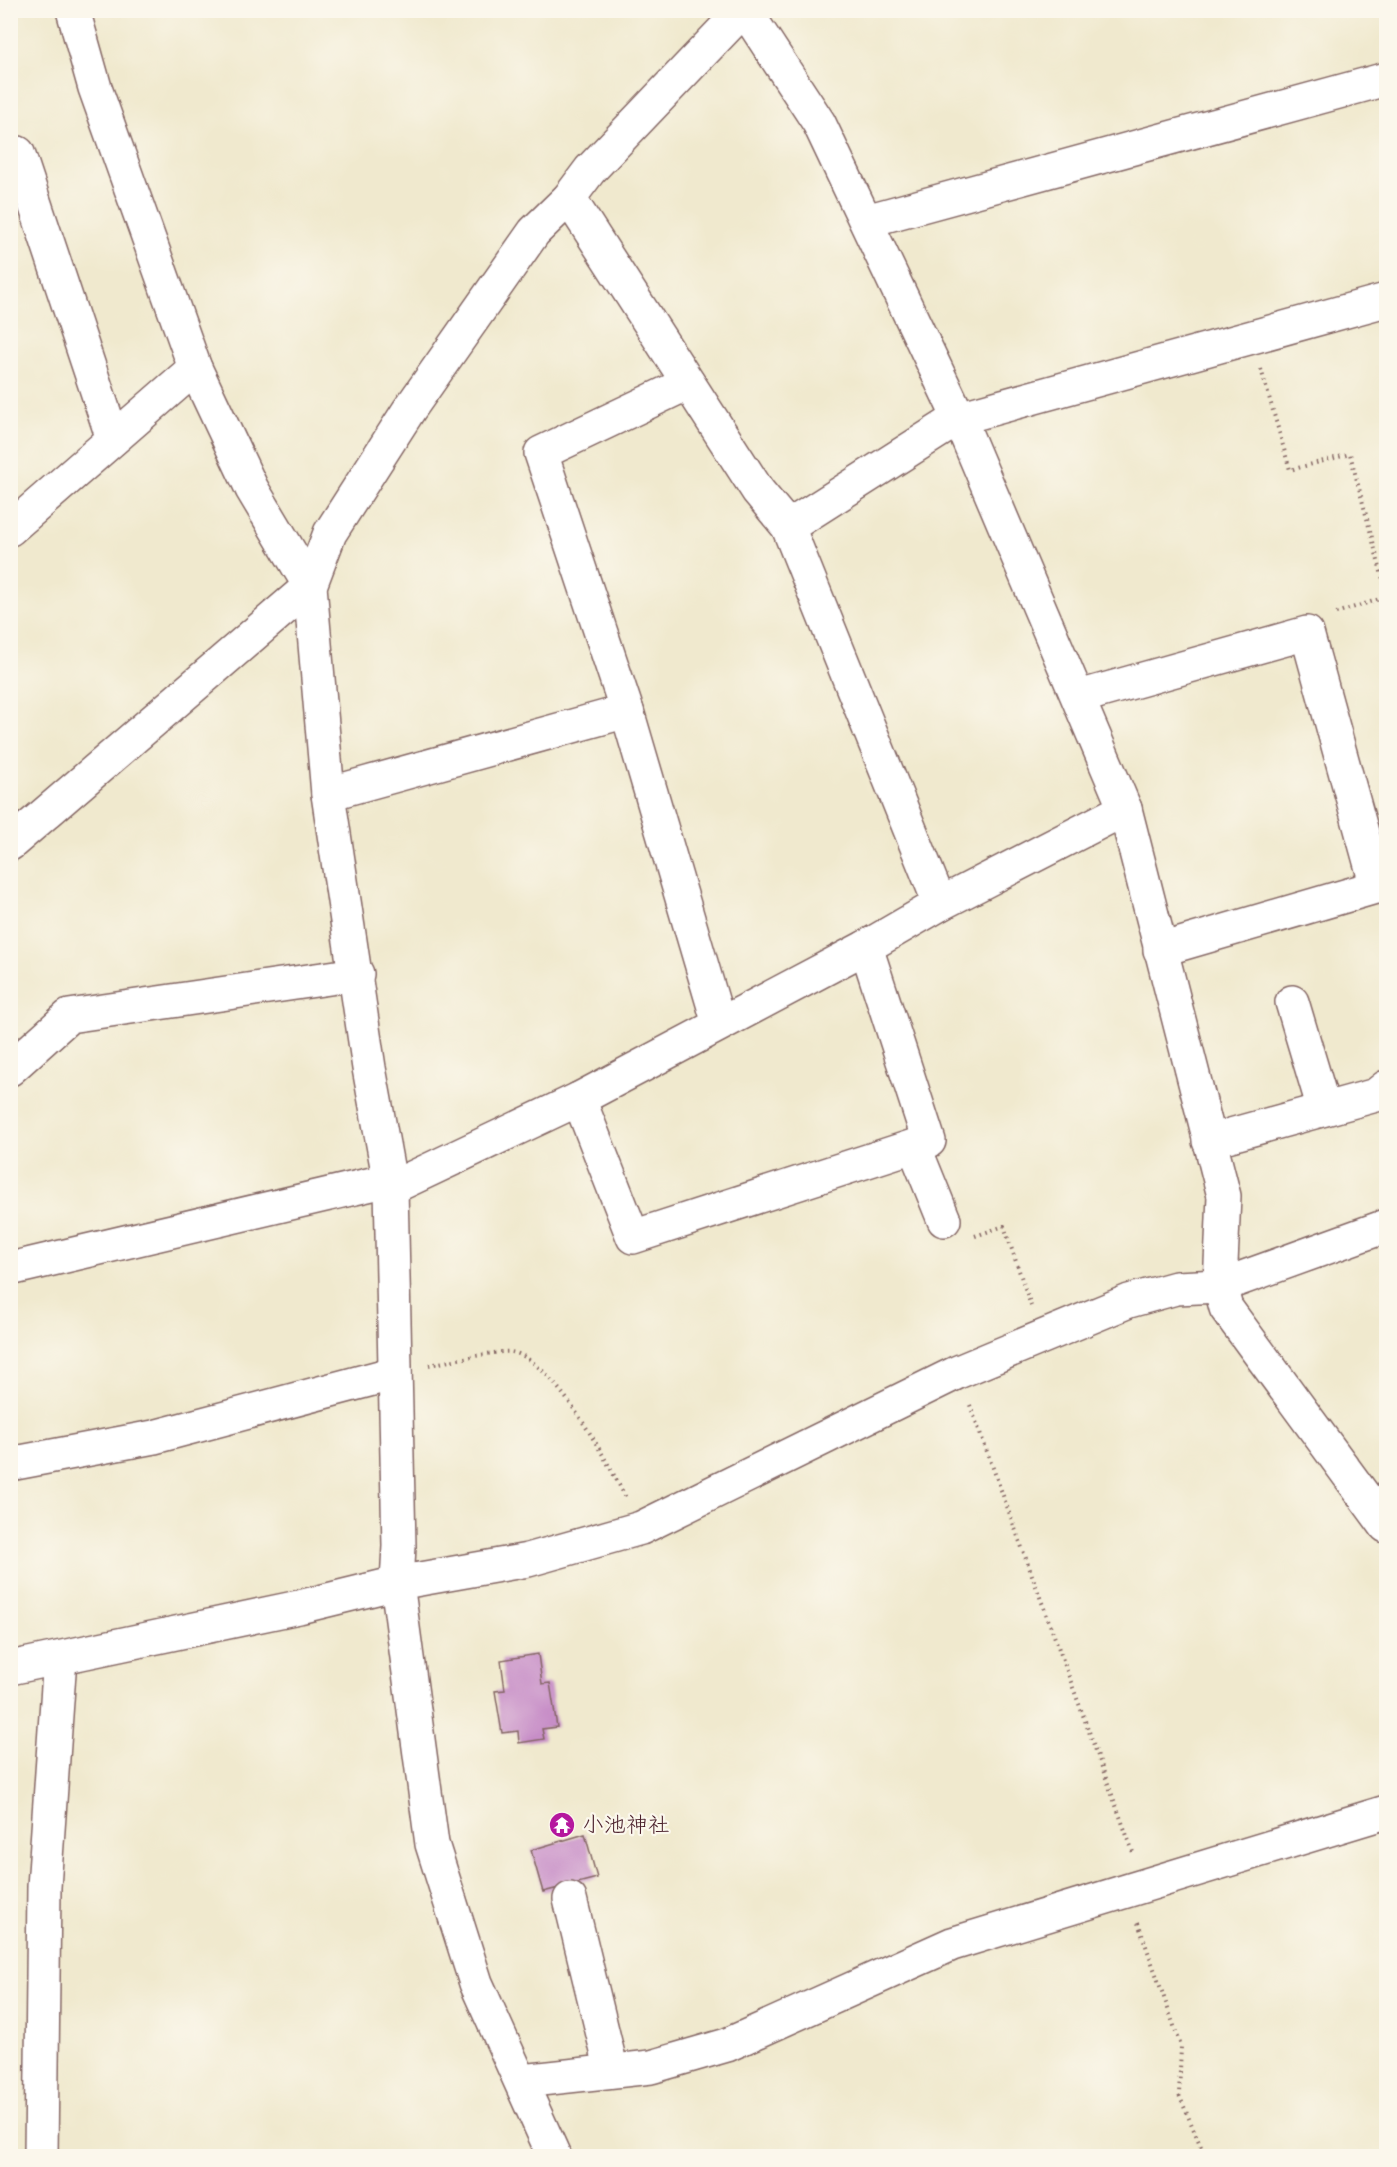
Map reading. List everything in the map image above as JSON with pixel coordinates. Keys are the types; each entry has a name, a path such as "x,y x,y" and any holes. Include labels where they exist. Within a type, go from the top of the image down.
{"street":[{"path":"73,10 95,88 195,368 252,489 310,586"},
{"path":"554,2157 522,2081 476,1983 432,1844 397,1583 399,1546 390,1184 369,1068 357,974 328,794 310,586 330,533 409,410 534,231 569,198 590,170 744,10 819,123 866,221 959,418 1125,809 1224,1196 1220,1286 1226,1308 1386,1526"},
{"path":"866,221 1386,79"},
{"path":"13,146 113,439"},
{"path":"569,198 758,491 788,527 940,904"},
{"path":"788,527 959,418 1386,300"},
{"path":"10,529 195,368"},
{"path":"688,383 541,453 627,711 719,1024"},
{"path":"10,844 310,586"},
{"path":"1079,697 1307,633 1382,885 1160,951"},
{"path":"328,794 627,711"},
{"path":"10,1269 390,1184 579,1099 866,947 940,904 1125,809"},
{"path":"579,1099 633,1237 929,1141 866,947"},
{"path":"10,1069 69,1016 357,974"},
{"path":"1292,1002 1324,1109"},
{"path":"1209,1141 1376,1095 1386,1087"},
{"path":"914,1146 958,1223"},
{"path":"10,1668 299,1607 397,1583 528,1560 641,1528 958,1372 1129,1301 1176,1288 1220,1286 1386,1226"},
{"path":"10,1464 154,1437 395,1373"},
{"path":"41,2157 44,1887 60,1658"},
{"path":"522,2081 651,2067 727,2045 952,1944 1386,1812"},
{"path":"570,1899 608,2055 609,2071"}],"path":[{"path":"1251,337 1290,470 1350,454 1386,591"},
{"path":"1307,633 1314,620 1386,597"},
{"path":"958,1223 975,1236 1004,1226 1042,1338"},
{"path":"395,1373 512,1352 531,1362 567,1397 604,1455 641,1528"},
{"path":"958,1372 1136,1887 1181,2046 1179,2095 1204,2157"}],"building":[{"path":"538,1654 542,1684 550,1683 557,1727 542,1729 544,1739 519,1743 518,1731 502,1733 495,1691 505,1690 501,1660"},
{"path":"585,1834 597,1878 543,1892 531,1850"}],"place":[{"name":"小池神社","path":"562,1825"}]}
